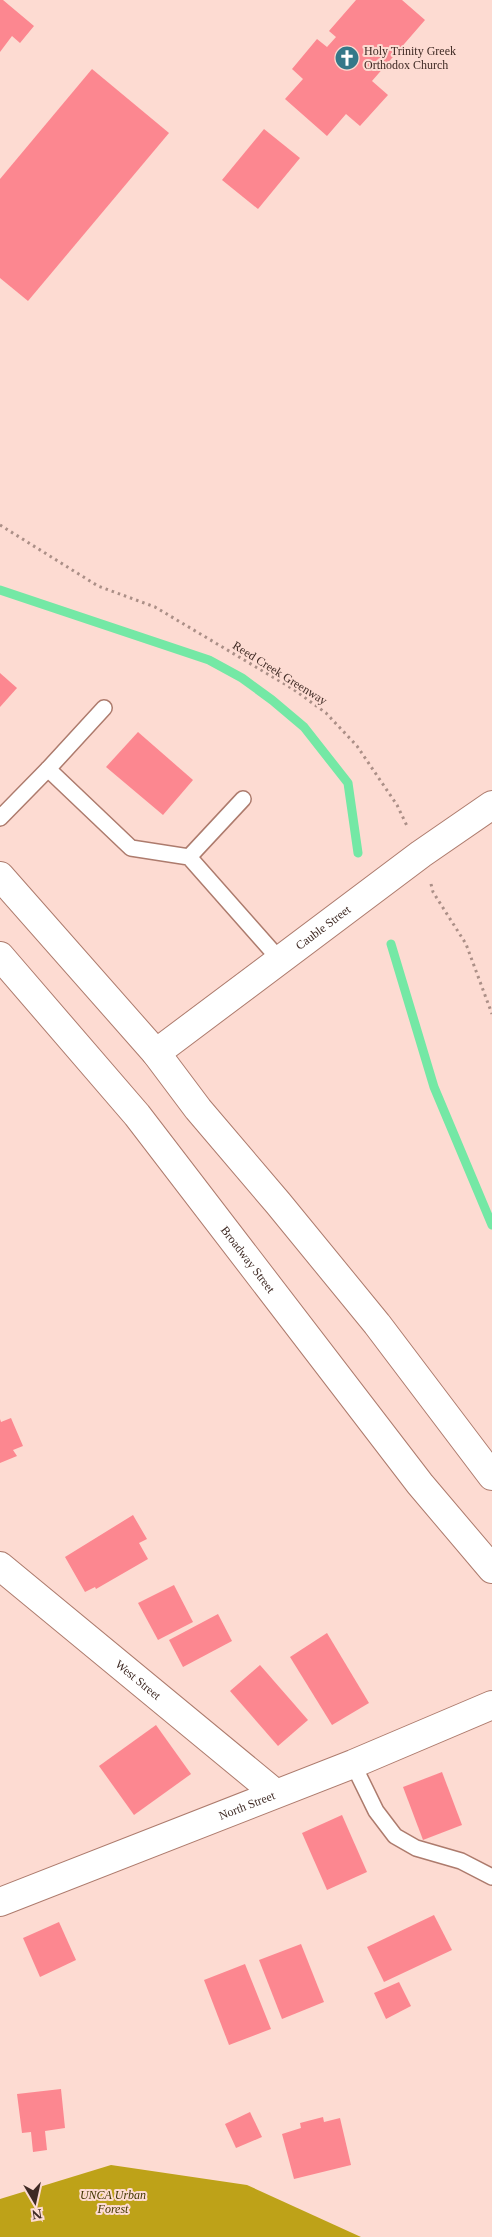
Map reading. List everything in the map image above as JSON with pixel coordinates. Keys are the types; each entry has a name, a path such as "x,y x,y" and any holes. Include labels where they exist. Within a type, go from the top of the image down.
{"main road":[{"name":"Cauble Street","path":"156,1053 421,854 492,805"},
{"path":"0,876 156,1053 198,1109 377,1324 492,1476"},
{"name":"Broadway Street","path":"0,956 137,1115 420,1484 492,1569"},
{"name":"West Street","path":"0,1566 275,1793"},
{"name":"North Street","path":"0,1902 353,1764 492,1705"}],"lane":[{"path":"0,818 104,708"},
{"path":"48,769 131,848 189,858 280,960"},
{"path":"189,858 243,799"},
{"path":"353,1764 376,1811 395,1836 416,1848 461,1861 492,1877"}],"path":[{"name":"Reed Creek Greenway","path":"0,524 98,586 155,607 293,689 326,713 357,746 397,805 421,854 433,892 466,944 492,1014"}],"green space":[{"name":"UNCA Urban Forest","path":"111,2165 247,2185 361,2237 0,2237 0,2199"}],"building":[{"path":"0,0 3,0 34,26 20,43 12,36 0,52"},
{"name":"Holy Trinity Greek Orthodox Church","path":"356,0 402,0 425,20 372,81 388,95 360,126 346,114 327,136 285,99 303,79 292,69 317,39 327,47 336,37 329,31"},
{"path":"92,69 169,133 28,301 0,278 0,179"},
{"path":"264,129 300,158 258,209 222,180"},
{"path":"0,673 17,688 0,707"},
{"path":"138,732 193,780 163,815 106,767"},
{"path":"11,1418 23,1446 13,1450 17,1456 0,1463 0,1419 1,1422"},
{"path":"133,1515 147,1539 139,1543 148,1559 96,1589 95,1587 85,1592 65,1557"},
{"path":"174,1585 193,1622 158,1640 138,1603"},
{"path":"218,1614 232,1641 183,1667 169,1640"},
{"path":"327,1633 369,1703 332,1725 290,1657"},
{"path":"260,1665 308,1720 278,1746 230,1691"},
{"path":"156,1725 191,1774 134,1815 99,1766"},
{"path":"442,1772 462,1825 423,1840 403,1787"},
{"path":"342,1815 367,1872 327,1890 302,1833"},
{"path":"434,1915 452,1950 384,1982 367,1947"},
{"path":"59,1922 76,1960 40,1977 23,1938"},
{"path":"301,1944 324,2002 282,2019 259,1960"},
{"path":"245,1964 271,2029 229,2045 204,1980"},
{"path":"399,1982 411,2006 386,2019 374,1993"},
{"path":"61,2089 65,2128 45,2131 47,2150 33,2152 31,2132 22,2133 17,2094"},
{"path":"250,2112 262,2137 236,2148 225,2124"},
{"path":"323,2117 324,2122 340,2118 351,2165 294,2179 282,2134 301,2128 300,2123"}],"waterway":[{"path":"0,590 209,660 242,678 272,700 304,727 348,783 358,853"},
{"path":"391,944 434,1087 492,1225"}],"place":[{"name":"Holy Trinity Greek Orthodox Church","path":"347,58"}]}
